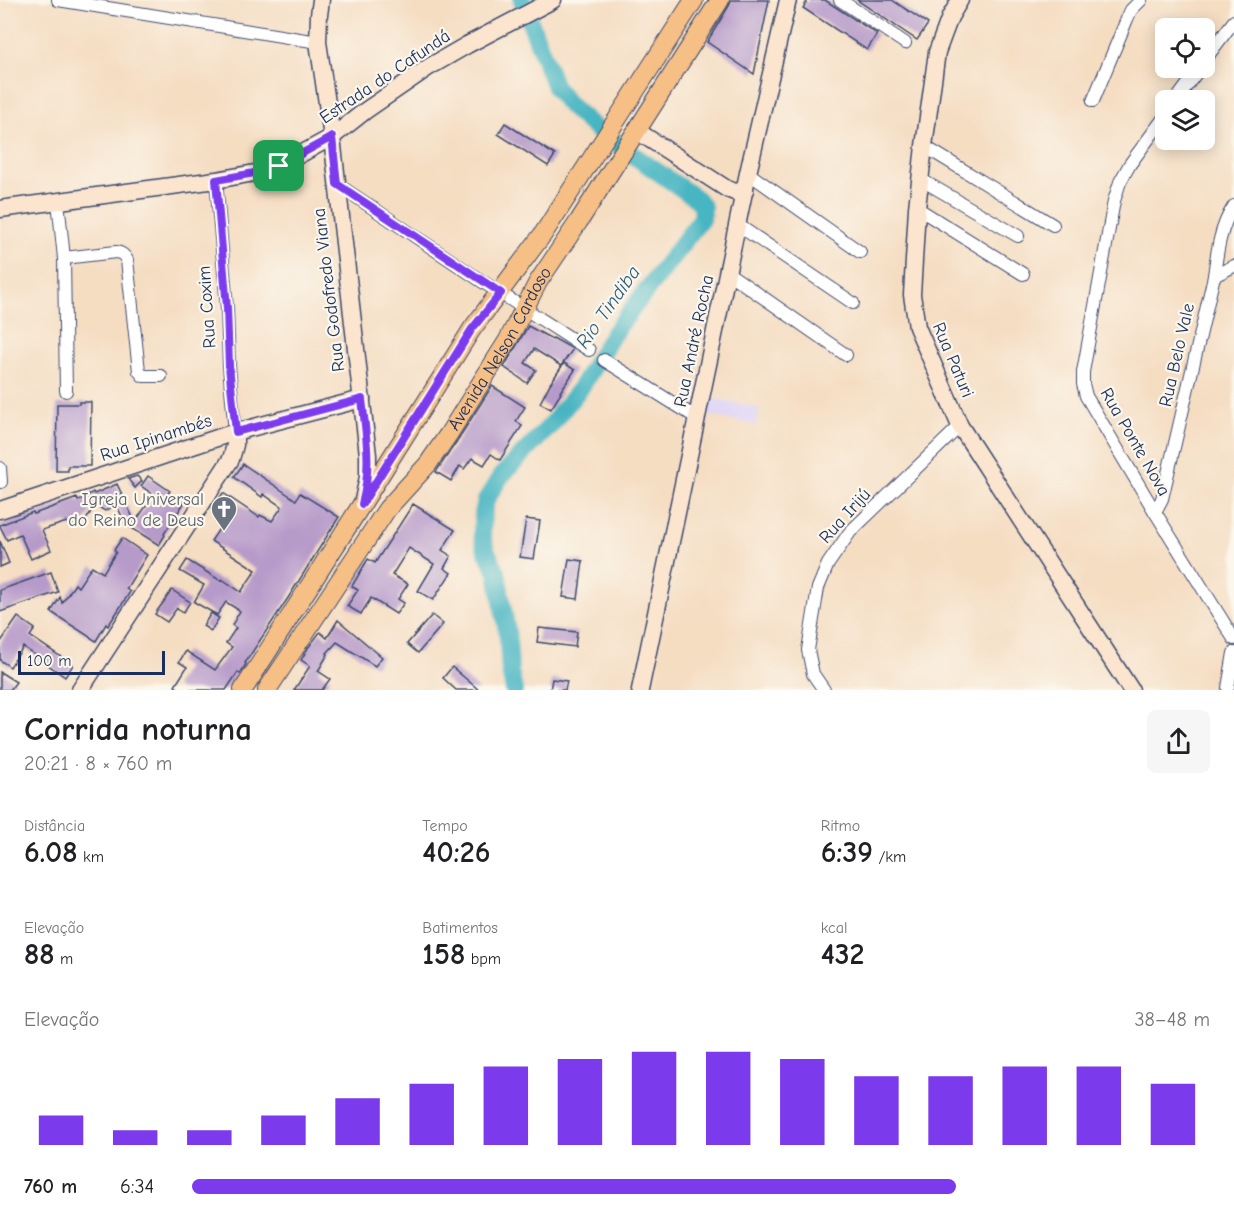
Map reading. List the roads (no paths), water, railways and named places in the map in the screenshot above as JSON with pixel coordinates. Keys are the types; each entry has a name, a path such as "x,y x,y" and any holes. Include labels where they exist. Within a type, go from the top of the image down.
{"main road":[{"name":"Rua Godofredo Viana","path":"321,0 318,42 332,137 368,463 362,504"},
{"name":"Avenida Nelson Cardoso","path":"243,690 466,338 543,234 694,0"},
{"name":"Avenida Nelson Cardoso","path":"267,690 387,509 428,464 448,435 504,346 538,282 720,0"},
{"name":"Rua Paturi","path":"960,0 950,17 937,52 924,146 917,208 912,296 917,327 960,426 1131,690"},
{"name":"Rua André Rocha","path":"640,690 785,1"},
{"name":"Estrada do Cafundá","path":"0,208 216,180 279,166 332,137 429,67 547,3"},
{"path":"629,143 727,189 735,192 745,190"},
{"name":"Rua Ipinambés","path":"0,510 236,432 362,399"},
{"path":"80,690 231,459 236,432"}],"street":[{"path":"58,0 318,42"},
{"path":"840,0 905,43"},
{"path":"1093,101 1126,18 1139,1"},
{"path":"1215,46 1234,21"},
{"name":"Rua Ponte Nova","path":"1155,130 1130,164 1120,182 1114,201 1083,372 1083,384 1086,396 1234,639"},
{"path":"924,146 1053,225"},
{"path":"748,173 860,252"},
{"path":"920,178 1018,236"},
{"name":"Rua Coxim","path":"216,180 236,432"},
{"path":"337,184 589,350"},
{"path":"58,201 64,258 66,391"},
{"name":"Rua Belo Vale","path":"1155,512 1162,499 1214,276 1218,244 1223,227 1234,206"},
{"path":"917,208 1023,274"},
{"path":"738,225 853,303"},
{"path":"64,258 116,252 124,256 127,261 139,371 143,376 161,376"},
{"path":"1214,276 1234,266"},
{"path":"728,273 846,354"},
{"path":"604,360 697,417"},
{"name":"Rua Irijú","path":"824,690 813,674 808,650 818,588 828,564 850,532 960,426"},
{"path":"0,468 1,482"},
{"path":"1228,688 1234,652"}],"waterway":[{"name":"Rio Tindiba","path":"514,690 497,572 486,550 482,534 486,500 501,476 551,425 581,387 613,334 702,218 703,207 697,199 597,130 569,105 555,87 522,0"}],"place":[{"name":"Igreja Universal do Reino de Deus","path":"224,532"}]}
